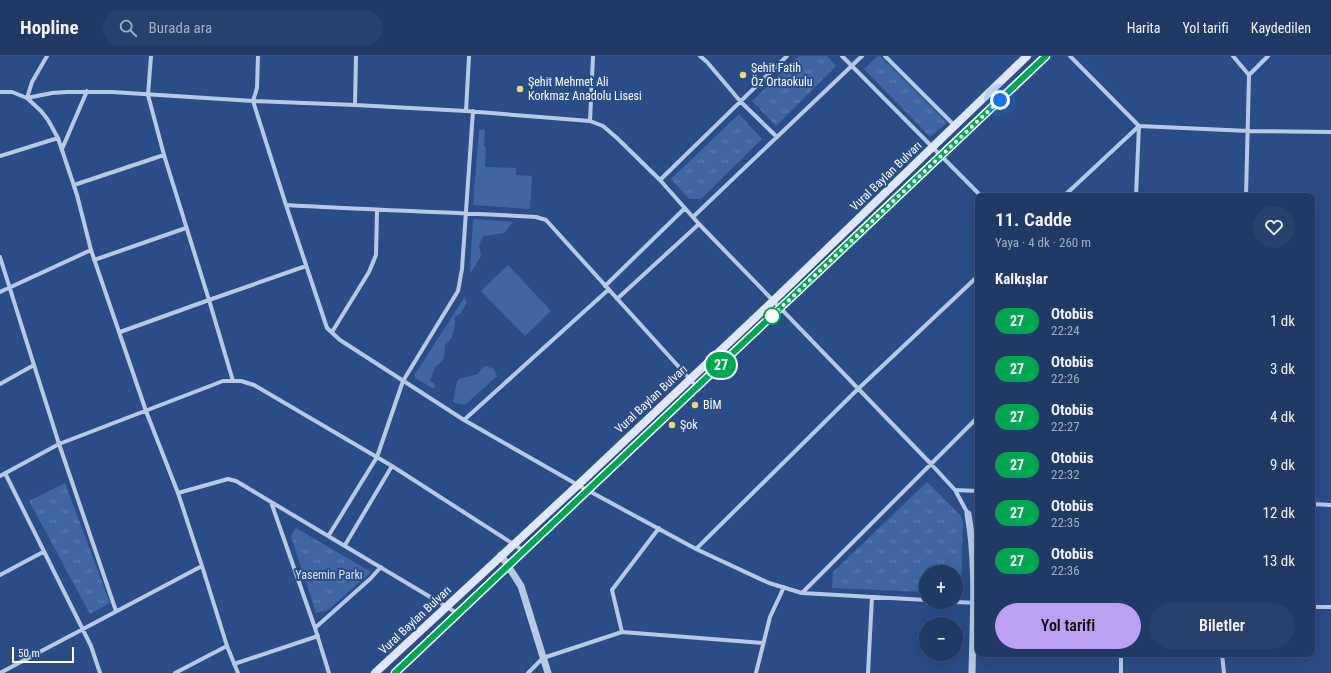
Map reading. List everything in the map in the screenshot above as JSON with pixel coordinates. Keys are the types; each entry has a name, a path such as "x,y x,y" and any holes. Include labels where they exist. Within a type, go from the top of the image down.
{"main road":[{"name":"Vural Baylan Bulvarı","path":"375,673 578,485 774,300 1027,56"},
{"name":"Vural Baylan Bulvarı","path":"395,673 1046,56"}],"street":[{"path":"27,98 32,82 47,56"},
{"path":"151,56 148,95 164,154 233,381"},
{"path":"258,56 256,88 253,101 327,328 340,340 464,420 578,485 696,549 769,583 802,593 919,600"},
{"path":"355,105 356,56"},
{"path":"466,111 469,56"},
{"path":"590,121 593,56"},
{"path":"700,56 707,62 741,102 777,137"},
{"path":"707,56 707,62"},
{"path":"660,180 787,56"},
{"path":"842,56 978,193"},
{"path":"693,217 862,56"},
{"path":"885,56 955,126"},
{"path":"1070,56 1139,126 1249,131 1331,132"},
{"path":"1233,56 1249,75 1249,131 1246,193"},
{"path":"1249,75 1268,56"},
{"path":"27,98 52,93 88,91 253,101 473,111 590,121 603,126 660,180 699,224 774,300 955,490 968,514 972,538 975,587"},
{"path":"62,150 88,91"},
{"path":"0,92 12,92 27,98 48,120 58,138 74,185 94,260 146,411 178,494 227,646 238,673"},
{"path":"329,535 377,457 403,382 458,291 462,269 467,213 473,111"},
{"path":"1067,193 1139,126"},
{"path":"1136,193 1139,126"},
{"path":"0,156 58,138"},
{"path":"74,185 164,154"},
{"path":"286,205 377,211 467,213 536,217 546,220 697,387"},
{"path":"605,286 684,208"},
{"path":"332,332 369,272 376,255 377,211"},
{"path":"617,299 699,224"},
{"path":"94,260 186,228"},
{"path":"0,292 91,250"},
{"path":"0,257 59,444 116,611"},
{"path":"120,332 306,266"},
{"path":"696,549 858,389 975,279"},
{"path":"464,420 608,290"},
{"path":"0,384 34,365"},
{"path":"0,476 59,444 223,382 241,381 254,385 392,466 524,551"},
{"path":"802,593 975,420"},
{"path":"345,545 392,466"},
{"path":"5,473 91,646 100,673"},
{"path":"178,494 228,479 236,481 458,613"},
{"path":"955,490 975,491"},
{"path":"271,502 318,636 329,673"},
{"path":"1315,504 1331,505"},
{"path":"622,632 612,590 659,528"},
{"path":"0,575 43,552"},
{"path":"501,555 509,565 521,586 548,673"},
{"path":"0,673 82,628 202,566"},
{"path":"315,628 370,580 381,567"},
{"path":"756,673 770,618 784,587"},
{"path":"868,673 872,597"},
{"path":"963,602 975,603"},
{"path":"1315,607 1331,607"},
{"path":"972,673 975,620"},
{"path":"528,673 543,658 622,632 763,643"},
{"path":"234,664 318,636"},
{"path":"175,673 227,646"},
{"path":"1121,657 1121,673"},
{"path":"1222,657 1224,673"}],"green space":[{"path":"799,56 827,56 836,66 776,126 752,101"},
{"path":"878,56 880,56 947,123 930,137 864,69"},
{"path":"739,114 762,139 701,199 689,199 671,179"},
{"path":"479,130 485,130 485,167 516,168 516,175 532,176 530,209 473,205"},
{"path":"473,220 513,222 504,233 483,236 479,245 481,256 470,274"},
{"path":"508,265 551,311 525,336 481,291"},
{"path":"464,298 467,302 461,313 455,317 451,339 445,345 444,358 435,367 430,381 434,383 434,389 415,378 415,374"},
{"path":"486,366 494,369 497,376 465,405 455,403 453,401 459,379 478,374 482,368"},
{"path":"927,482 961,516 963,524 962,565 919,565 919,592 832,588 833,572"},
{"path":"65,483 110,603 90,614 29,501"},
{"name":"Yasemin Parkı","path":"296,528 371,572 328,610 316,613 291,536"}],"bus line":[{"name":"27","path":"395,673 1046,56"}],"place":[{"name":"Şehit Fatih Öz Ortaokulu","path":"743,75"},
{"name":"Şehit Mehmet Ali Korkmaz Anadolu Lisesi","path":"520,89"},
{"name":"BİM","path":"695,405"},
{"name":"Şok","path":"672,425"}],"route":[{"path":"772,316 770,318 1000,100"}]}
